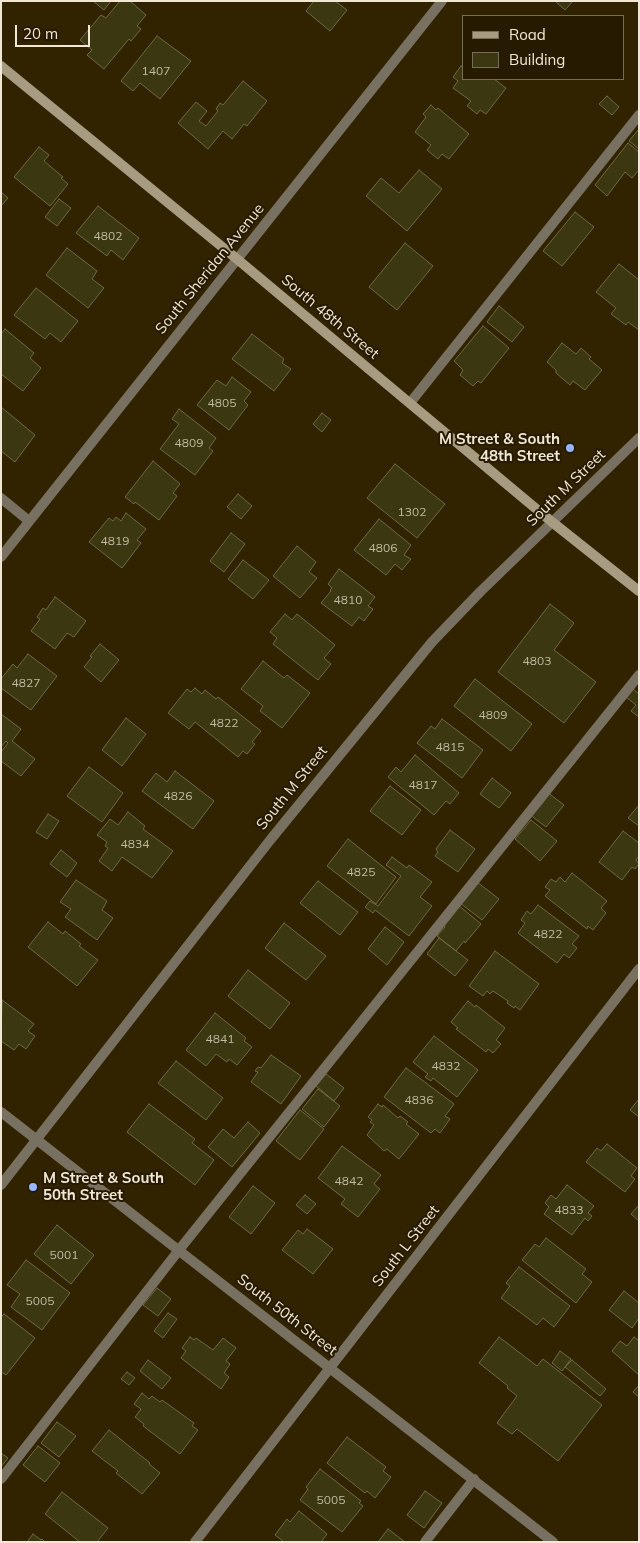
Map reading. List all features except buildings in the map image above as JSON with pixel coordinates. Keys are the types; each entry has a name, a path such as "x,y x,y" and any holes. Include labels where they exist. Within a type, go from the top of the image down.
{"main road":[{"name":"South 48th Street","path":"1,66 237,259 552,522 639,591"}],"street":[{"name":"South Sheridan Avenue","path":"1,557 442,1"},
{"path":"410,403 639,115"},
{"name":"South M Street","path":"1,1184 271,839 409,668 453,619 639,438"},
{"path":"1,498 29,521"},
{"path":"1,1479 179,1250 639,675"},
{"name":"South L Street","path":"195,1542 639,969"},
{"name":"South 50th Street","path":"1,1112 553,1542"},
{"path":"425,1542 474,1479"}],"place":[{"name":"M Street & South 48th Street","path":"570,448"},
{"name":"M Street & South 50th Street","path":"33,1187"}]}
